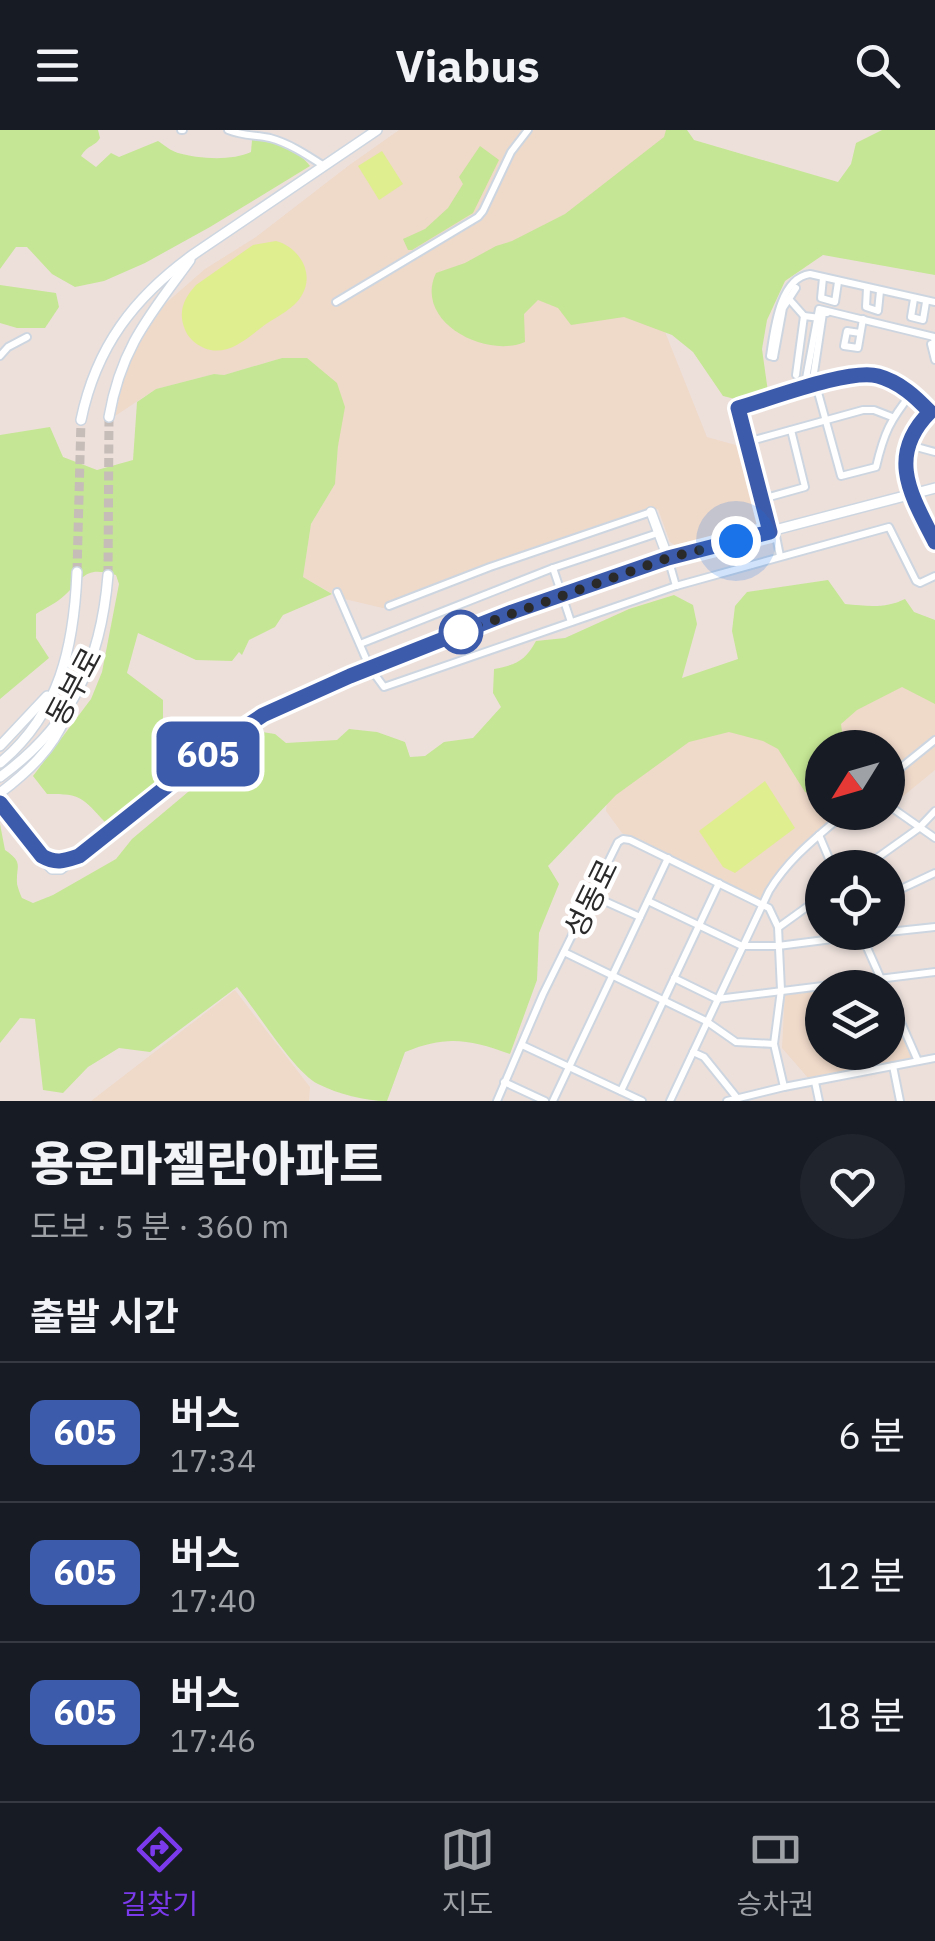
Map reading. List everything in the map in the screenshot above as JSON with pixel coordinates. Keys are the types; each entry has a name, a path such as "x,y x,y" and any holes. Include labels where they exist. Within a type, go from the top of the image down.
{"main road":[{"path":"80,420 92,379 114,334 153,288 194,254 376,130"},
{"path":"109,417 120,372 136,335 194,254"},
{"path":"933,411 919,424 909,445 906,479 935,542"},
{"path":"0,803 42,856 58,862 79,856 224,741 263,715 370,668 512,612 668,558 935,488"},
{"path":"651,512 668,558"},
{"name":"동부로","path":"0,763 35,724 58,682 73,631 77,572"},
{"name":"동부로","path":"0,777 39,745 70,706 98,641 108,574"},
{"path":"0,746 58,682"},
{"path":"0,793 43,754 61,729 70,706"}],"street":[{"path":"228,130 277,140 324,166"},
{"path":"336,302 478,217 511,152 528,130"},
{"path":"932,303 803,274 776,313 770,358 774,357 783,308 802,278 814,276 932,303"},
{"path":"823,278 821,298 836,302 838,282"},
{"path":"867,288 866,307 878,310 880,291"},
{"path":"789,299 804,316 819,318"},
{"path":"914,299 911,317 923,320 932,303"},
{"path":"912,393 892,417 876,467 840,476 825,419 811,387 819,318 824,312 934,337 935,348"},
{"path":"796,375 804,316"},
{"path":"860,333 863,320"},
{"path":"863,320 931,338 935,360"},
{"path":"0,356 27,337"},
{"path":"780,556 738,408 864,374 879,376 912,393 933,411"},
{"path":"747,442 863,410 892,417"},
{"path":"762,500 805,487 791,430"},
{"path":"909,445 935,452"},
{"path":"389,606 651,512"},
{"path":"337,592 370,668 384,687 676,586 889,527 916,581 935,576"},
{"path":"360,644 553,568 658,533"},
{"path":"668,558 676,586"},
{"path":"553,568 571,622"},
{"path":"905,764 935,740"},
{"path":"889,850 920,828 935,811"},
{"path":"905,817 935,838"},
{"path":"670,1101 762,904 780,873 825,830"},
{"path":"819,835 826,850"},
{"name":"성동로","path":"497,1101 618,842 623,839 668,858 762,904"},
{"path":"553,1101 668,858"},
{"path":"905,887 935,874"},
{"path":"621,1091 719,883"},
{"path":"591,895 640,918"},
{"path":"648,901 742,946 805,942"},
{"path":"762,904 770,908 778,927 781,990 774,1044 784,1087"},
{"path":"778,927 805,908"},
{"path":"905,930 935,927"},
{"path":"564,952 664,999 736,1042 774,1044"},
{"path":"905,975 935,972"},
{"path":"674,978 717,999 805,987"},
{"path":"905,1033 918,1062"},
{"path":"522,1045 642,1101"},
{"path":"693,1052 704,1056 737,1098"},
{"path":"905,1064 935,1058"},
{"path":"726,1101 874,1070"},
{"path":"895,1070 900,1101"},
{"path":"504,1082 545,1101"},
{"path":"815,1082 819,1101"}],"shaded area":[{"path":"399,130 668,130 630,244 707,437 743,447 762,518 757,524 676,546 670,542 658,509 387,609 340,598 303,577 311,524 335,484 338,446 282,358 156,389 115,416 125,373 141,339 166,303 205,269 256,237"},
{"path":"901,679 935,695 935,770 905,795 905,730 805,730 805,830 821,830 778,872 761,901 622,833 606,811 608,794 683,741"},
{"path":"805,989 805,1070 854,1070 809,1079 782,1048 785,991"},
{"path":"235,990 310,1087 309,1101 91,1101"},
{"path":"905,1037 914,1058 905,1060"}],"green space":[{"path":"0,130 98,130 100,138 81,156 96,167 111,153 119,157 158,141 178,153 215,158 251,152 252,140 284,147 310,166 145,263 104,281 75,287 52,274 27,247 16,247 0,269"},
{"path":"666,130 687,130 694,140 838,182 851,164 856,143 882,130 935,130 935,275 823,255 785,281 767,320 762,349 768,392 739,400 723,396 693,352 672,335 624,317 571,325 558,308 538,300 524,314 525,342 509,346 474,341 444,321 435,307 432,291 436,273 565,214 664,137"},
{"path":"480,146 499,160 473,213 408,250 403,239 425,229 448,208 463,184 459,177"},
{"path":"382,151 403,184 379,200 358,166"},
{"path":"276,241 292,249 306,270 306,287 299,300 229,348 204,348 189,337 182,315 196,285 253,245"},
{"path":"0,285 56,293 59,307 45,328 17,328 0,323"},
{"path":"282,358 307,358 337,383 345,407 335,484 311,524 303,577 332,594 283,615 275,627 249,640 242,655 239,652 232,661 196,660 138,633 127,673 163,700 163,744 184,765 109,826 82,800 47,794 33,776 91,699 102,672 119,584 116,575 92,572 36,614 36,638 49,658 0,699 0,435 50,427 63,457 97,470 133,460 137,402 156,389"},
{"path":"828,580 845,604 883,606 905,599 914,612 935,620 935,704 902,687 857,710 841,724 842,730 805,730 805,792 778,749 729,732 689,742 616,795 548,866 559,884 539,933 537,980 510,1054 458,1041 433,1043 405,1052 387,1101 352,1096 308,1077 237,987 150,1052 119,1048 88,1067 63,1093 43,1090 35,1019 20,1018 0,1043 0,824 5,850 17,861 22,898 33,903 116,859 132,839 262,732 275,734 286,743 337,740 349,729 377,732 405,742 410,757 425,756 444,742 473,738 501,707 493,693 494,669 519,661 536,641 565,638 629,609 674,595 693,605 697,624 682,678 738,659 732,631 735,606 747,592"},
{"path":"765,781 795,828 735,873 723,867 699,831"}],"tunnel":[{"path":"108,575 109,417"},
{"path":"77,572 81,420"}],"bus line":[{"name":"605","path":"0,803 42,856 58,862 79,856 224,741 263,715 512,612 668,558 770,532 738,408 849,376 879,376 912,393 930,412 910,439 906,479 935,542"}],"route":[{"path":"461,632 668,558 736,541"}]}
